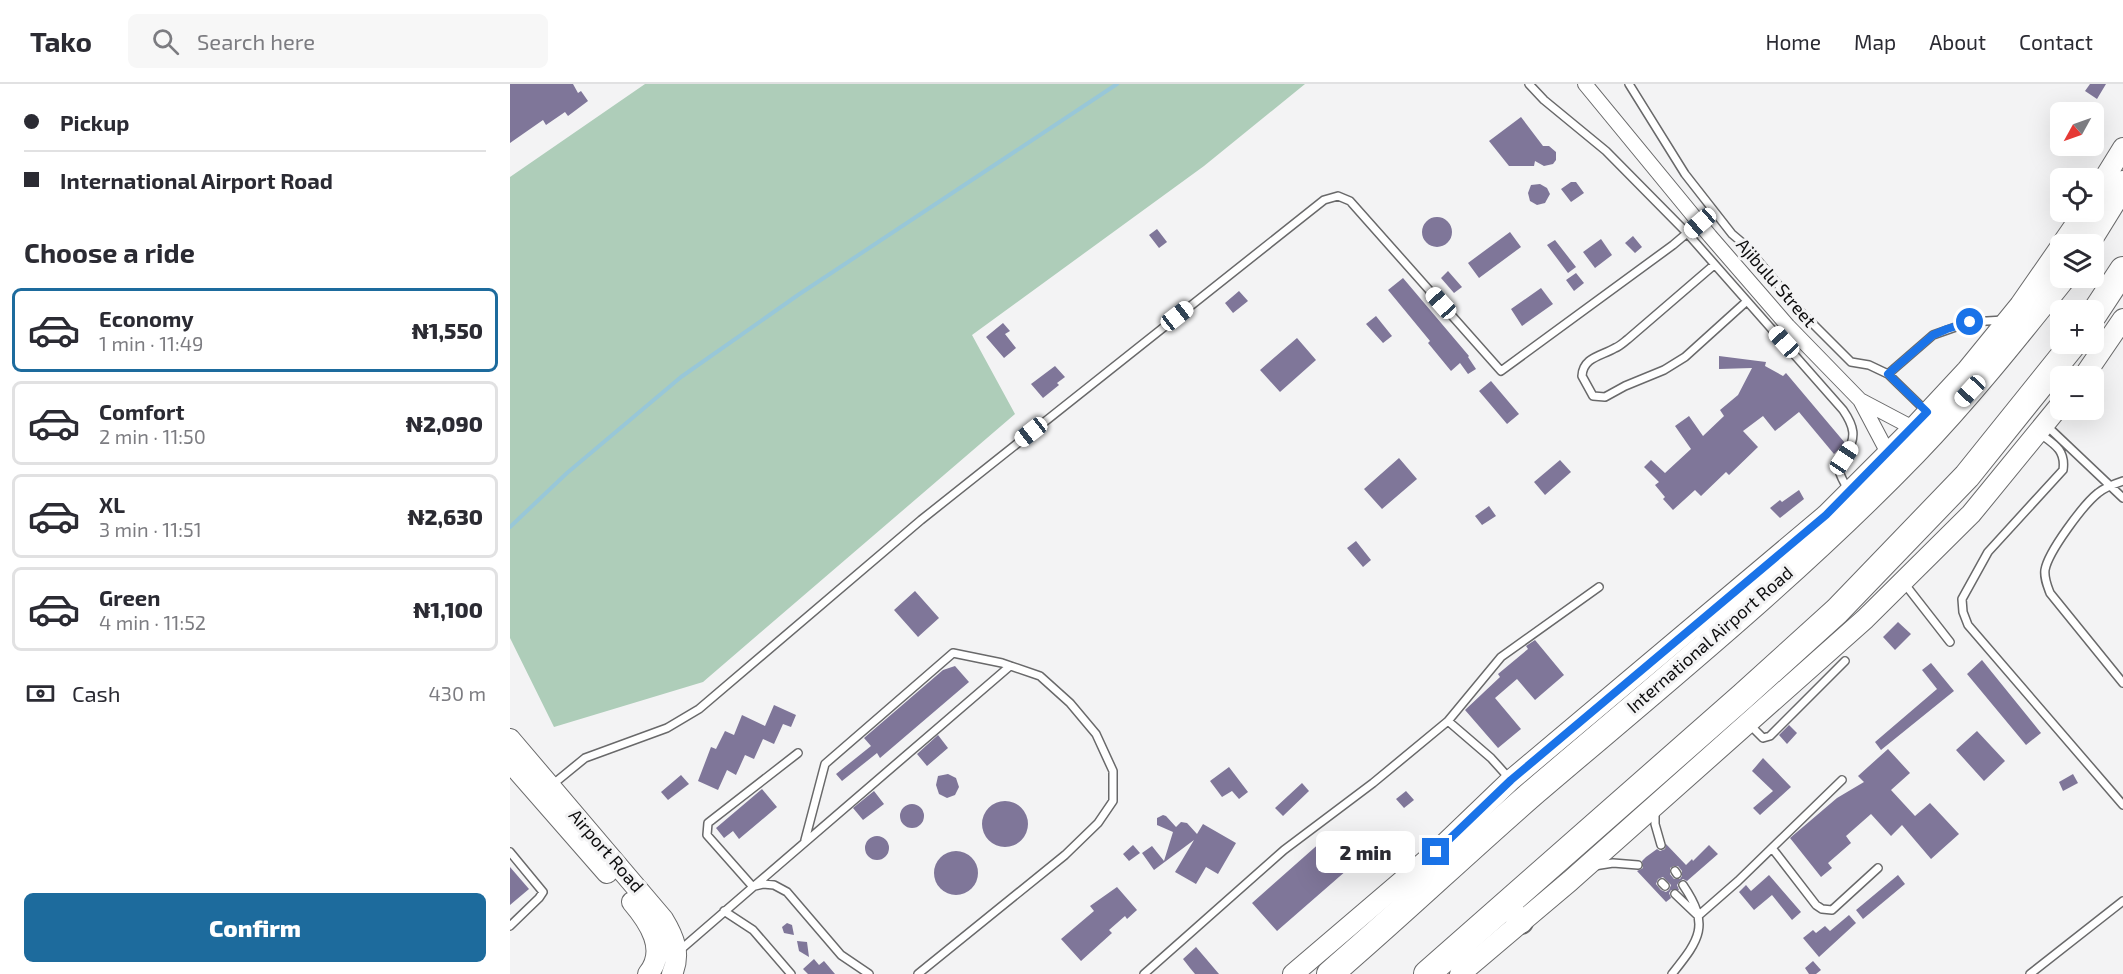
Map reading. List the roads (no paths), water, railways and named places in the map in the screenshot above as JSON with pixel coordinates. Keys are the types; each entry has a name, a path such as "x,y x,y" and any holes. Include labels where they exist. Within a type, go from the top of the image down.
{"highway":[{"path":"2092,234 2123,184"},
{"path":"2103,300 2123,270"},
{"name":"International Airport Road","path":"1330,974 1493,828 1809,553 1889,477 1984,376 2054,288"},
{"path":"1427,974 1514,913 1837,611 1967,476 2065,354"}],"main road":[{"path":"2104,179 2123,148"},
{"name":"International Airport Road","path":"1293,974 1436,852 1511,780 1826,515 1967,370 2009,319 2050,261"},
{"path":"2091,366 2123,319"},
{"path":"1460,974 1514,913 1586,867 1865,619 1971,514 2050,418"},
{"name":"Airport Road","path":"510,739 663,919 673,936 677,952"},
{"name":"Airport Road","path":"510,762 646,918 658,951 656,965 648,974"},
{"path":"1436,852 1493,828"},
{"path":"672,974 677,952"}],"street":[{"name":"Ajibulu Street","path":"1585,84 1788,326 1860,400 1913,428"},
{"path":"1860,400 1888,453"}],"lane":[{"path":"1529,84 1544,100 1606,151 1688,233 1828,392 1850,420 1854,431 1854,439 1839,467 1840,474 1850,492"},
{"path":"1629,84 1691,181 1732,234 1745,245 1800,311 1851,362 1869,365 1888,374 1927,412"},
{"path":"550,787 585,758 667,728 699,709 921,520 1324,200 1338,196 1350,201 1501,371 1700,223"},
{"path":"1714,265 1628,339 1616,348 1591,359 1585,365 1582,376 1593,396 1605,398 1625,386 1664,370 1684,357 1747,301"},
{"path":"1888,374 1933,335 1970,322 2009,319"},
{"path":"2042,428 2111,485 2123,498"},
{"path":"2042,428 2065,459 2063,470 1988,552 1962,599 1963,612 1968,624 2123,805"},
{"path":"2123,481 2098,493 2083,508 2049,558 2045,571 2046,584 2050,593 2123,683"},
{"path":"1903,581 1950,642"},
{"path":"1144,974 1284,850 1373,783 1448,721 1501,657 1599,587"},
{"path":"805,840 825,764 953,653 1010,666 1040,676 1070,703 1096,734 1113,771 1113,801 1098,823 1065,855 918,974"},
{"path":"1748,723 1763,738 1770,736 1845,661"},
{"path":"677,952 1010,666"},
{"path":"1448,721 1491,758 1511,780"},
{"path":"753,887 707,835 708,823 798,753"},
{"path":"1698,916 1842,780"},
{"path":"1655,805 1655,824 1660,845"},
{"path":"1772,848 1816,905 1822,909 1832,910 1878,868"},
{"path":"510,852 543,892 510,926"},
{"path":"1586,867 1613,863 1638,865"},
{"path":"753,887 763,884 774,885 787,892 841,955 868,974"},
{"path":"1672,974 1695,945 1700,924 1692,899 1683,885"},
{"path":"1675,894 1698,916"},
{"path":"2030,974 2123,901"},
{"path":"724,911 753,930 791,974"}],"waterway":[{"path":"510,527 567,473 681,377 798,295 1117,84"}]}
